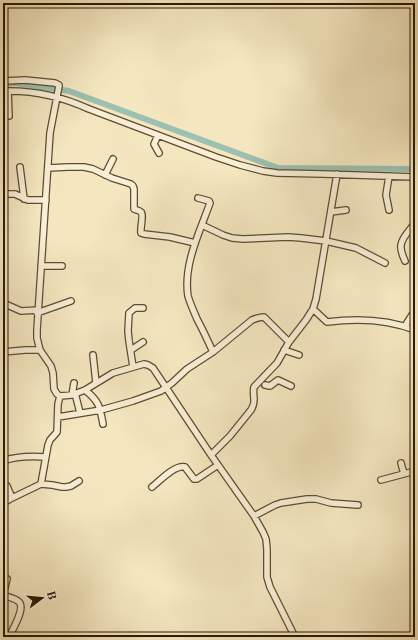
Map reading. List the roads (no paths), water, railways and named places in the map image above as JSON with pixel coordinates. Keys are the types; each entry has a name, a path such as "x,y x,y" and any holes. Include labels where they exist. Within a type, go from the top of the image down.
{"street":[{"path":"3,80 25,80 59,85 50,133 37,338 40,350 51,366 54,389 60,396"},
{"path":"9,116 6,91 58,93 89,109 240,165 263,171 277,173 415,176"},
{"path":"158,135 154,144 159,153"},
{"path":"105,175 113,159"},
{"path":"20,167 24,199"},
{"path":"48,168 84,167 131,184 134,189 134,209 141,212 142,215 141,233 170,237 195,244"},
{"path":"211,455 230,436 254,406 254,387 262,383 313,309 337,174"},
{"path":"389,176 386,195 389,210"},
{"path":"3,194 15,194 28,200 46,200"},
{"path":"198,198 209,201 210,203 195,244 189,266 188,296 213,352"},
{"path":"331,212 346,210"},
{"path":"405,261 401,245 415,223"},
{"path":"202,225 232,238 288,237 326,241 356,248 385,263"},
{"path":"41,266 62,266"},
{"path":"3,303 21,311 38,312 71,301"},
{"path":"133,367 128,331 129,313 135,308 143,308"},
{"path":"313,309 327,322 346,319 374,320 405,326 415,330"},
{"path":"405,326 412,315"},
{"path":"58,417 100,410 133,402 161,391 187,368 213,352 252,320 261,317 264,317 289,342"},
{"path":"131,350 143,342"},
{"path":"3,352 40,350"},
{"path":"284,350 299,355"},
{"path":"93,355 96,383"},
{"path":"60,396 74,394 85,390 113,373 144,364 153,368 261,528 266,539 267,577 270,587 295,637"},
{"path":"262,383 270,386 278,380 292,386"},
{"path":"74,383 74,394 80,413"},
{"path":"85,390 94,397 100,410 103,424"},
{"path":"41,484 48,445 50,440 57,432 58,404 60,396"},
{"path":"3,461 16,457 45,457"},
{"path":"401,463 404,474"},
{"path":"152,487 175,468 181,466 185,467 194,479 197,479 218,465"},
{"path":"381,480 415,471"},
{"path":"3,503 41,484 66,487 79,481"},
{"path":"7,486 12,498"},
{"path":"254,516 281,503 307,499 358,505"},
{"path":"8,579 3,595 18,600 21,605 20,613 9,637"}],"waterway":[{"path":"3,84 15,83 69,91 278,168 415,169"}]}
